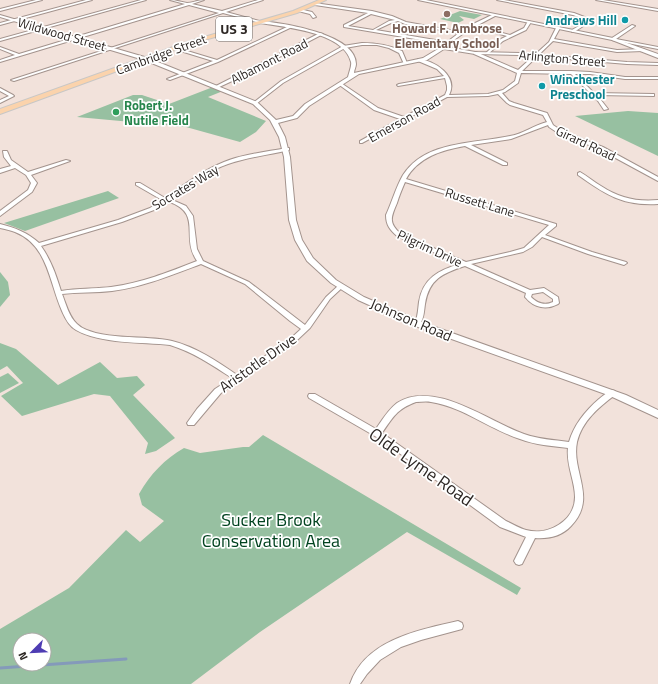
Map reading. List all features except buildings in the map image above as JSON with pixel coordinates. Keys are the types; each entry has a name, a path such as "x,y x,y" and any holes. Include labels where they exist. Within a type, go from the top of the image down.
{"highway":[{"name":"Cambridge Street","path":"0,112 175,48 299,10 323,0"}],"main road":[{"path":"422,0 613,39 658,56"}],"street":[{"path":"0,10 40,0"},
{"path":"0,24 90,0"},
{"path":"0,40 144,0"},
{"path":"172,0 261,22 321,34 335,40 344,47 352,57 354,71 350,77"},
{"path":"0,61 202,0"},
{"path":"13,80 261,0"},
{"path":"499,0 574,14 586,19 586,23 574,31"},
{"path":"598,0 658,10"},
{"path":"315,4 372,12 391,17 407,24 462,33"},
{"path":"299,10 312,14 314,18"},
{"path":"372,12 345,26 448,43"},
{"path":"275,122 295,117 307,105 350,77 366,71 428,57 472,26 494,15"},
{"name":"Wildwood Street","path":"0,16 146,59 255,103 275,122"},
{"path":"374,30 398,20"},
{"path":"488,53 502,40 525,29 529,22"},
{"path":"472,26 511,36"},
{"path":"613,39 632,26"},
{"path":"169,79 217,60 290,27"},
{"path":"500,93 511,87 516,82 519,72 536,55 547,47 558,28"},
{"name":"Albamont Road","path":"216,87 321,34"},
{"path":"613,39 658,48"},
{"path":"552,40 612,50 643,50"},
{"path":"255,103 282,82 344,47 368,44 390,47 401,52 405,63"},
{"name":"Arlington Street","path":"443,47 475,53 536,55 627,63 658,64"},
{"path":"0,48 18,55"},
{"path":"175,48 217,60"},
{"path":"475,53 519,72 571,72 640,79 658,78"},
{"path":"419,60 441,70 450,84 449,92 446,96"},
{"path":"571,72 606,109"},
{"path":"399,85 446,78"},
{"path":"340,84 376,109 404,119"},
{"path":"0,89 12,96 0,102"},
{"name":"Emerson Road","path":"362,142 446,96 500,93"},
{"name":"Girard Road","path":"500,93 508,102 512,104 545,114 549,123 560,132 601,148 658,179"},
{"path":"593,94 653,95"},
{"name":"Johnson Road","path":"275,122 283,134 287,149 290,199 295,232 302,247 322,272 341,286 372,304 489,351 612,394 658,414"},
{"name":"Pilgrim Drive","path":"528,292 528,297 535,304 549,306 556,303 556,298 544,290 528,292 408,240 393,231 389,225 389,214 404,180 411,169 421,161 445,149 465,144 507,138 523,133 535,126 549,123"},
{"path":"465,144 506,164"},
{"name":"Socrates Way","path":"39,244 152,209 215,168 252,156 287,149"},
{"path":"0,214 30,191 34,183 33,179 28,174 8,160 5,156 5,152"},
{"path":"28,174 68,161"},
{"path":"0,171 16,166"},
{"path":"580,174 604,192 615,197 635,202 658,202"},
{"name":"Russett Lane","path":"404,180 554,225 541,235"},
{"path":"138,184 166,200 181,205 188,212 191,221 193,247 196,257 201,262 247,283 305,329"},
{"path":"0,226 20,231 31,237 39,244 47,258 68,316 76,328 95,336 179,345 203,355 237,378"},
{"path":"418,323 427,285 440,274 484,259 522,251 532,245 541,235 590,253 624,263"},
{"path":"59,293 75,290 124,287 148,281 201,262"},
{"name":"Aristotle Drive","path":"191,423 213,395 291,342 305,329 328,298 341,286"},
{"path":"377,434 402,403 430,398 456,405 521,437 573,446 578,430 593,408 612,394"},
{"name":"Olde Lyme Road","path":"312,396 377,434 503,524 527,534 545,535 559,531 572,521 579,508 572,456 573,446"},
{"path":"519,561 532,534"},
{"path":"355,684 363,670 370,662 392,645 409,638 458,626"}],"green space":[{"path":"460,11 482,15 474,19 459,16 464,20 458,23 440,19"},
{"path":"213,87 223,91 208,97 266,121 256,132 240,142 186,127 77,117 133,95 142,95 169,104"},
{"path":"628,111 658,113 658,156 575,116"},
{"path":"108,191 119,198 25,231 4,223"},
{"path":"0,272 8,282 10,295 0,307"},
{"path":"0,343 16,349 58,385 100,362 117,378 137,376 145,385 133,395 175,438 156,451 145,454 148,443 110,396 94,394 22,416 1,396 23,383 7,366 0,370"},
{"path":"8,373 19,383 0,393 0,377"},
{"name":"Sucker Brook Conservation Area","path":"263,435 521,588 517,595 407,532 260,632 191,684 0,684 0,629 69,588 126,530 140,542 164,521 142,505 139,494 158,468 170,457 184,448 200,453 249,447"}],"waterway":[{"path":"0,668 126,659"}],"place":[{"name":"Howard F. Ambrose Elementary School","path":"447,14"},
{"name":"Andrews Hill","path":"625,20"},
{"name":"Winchester Preschool","path":"542,86"},
{"name":"Robert J. Nutile Field","path":"116,112"}]}
